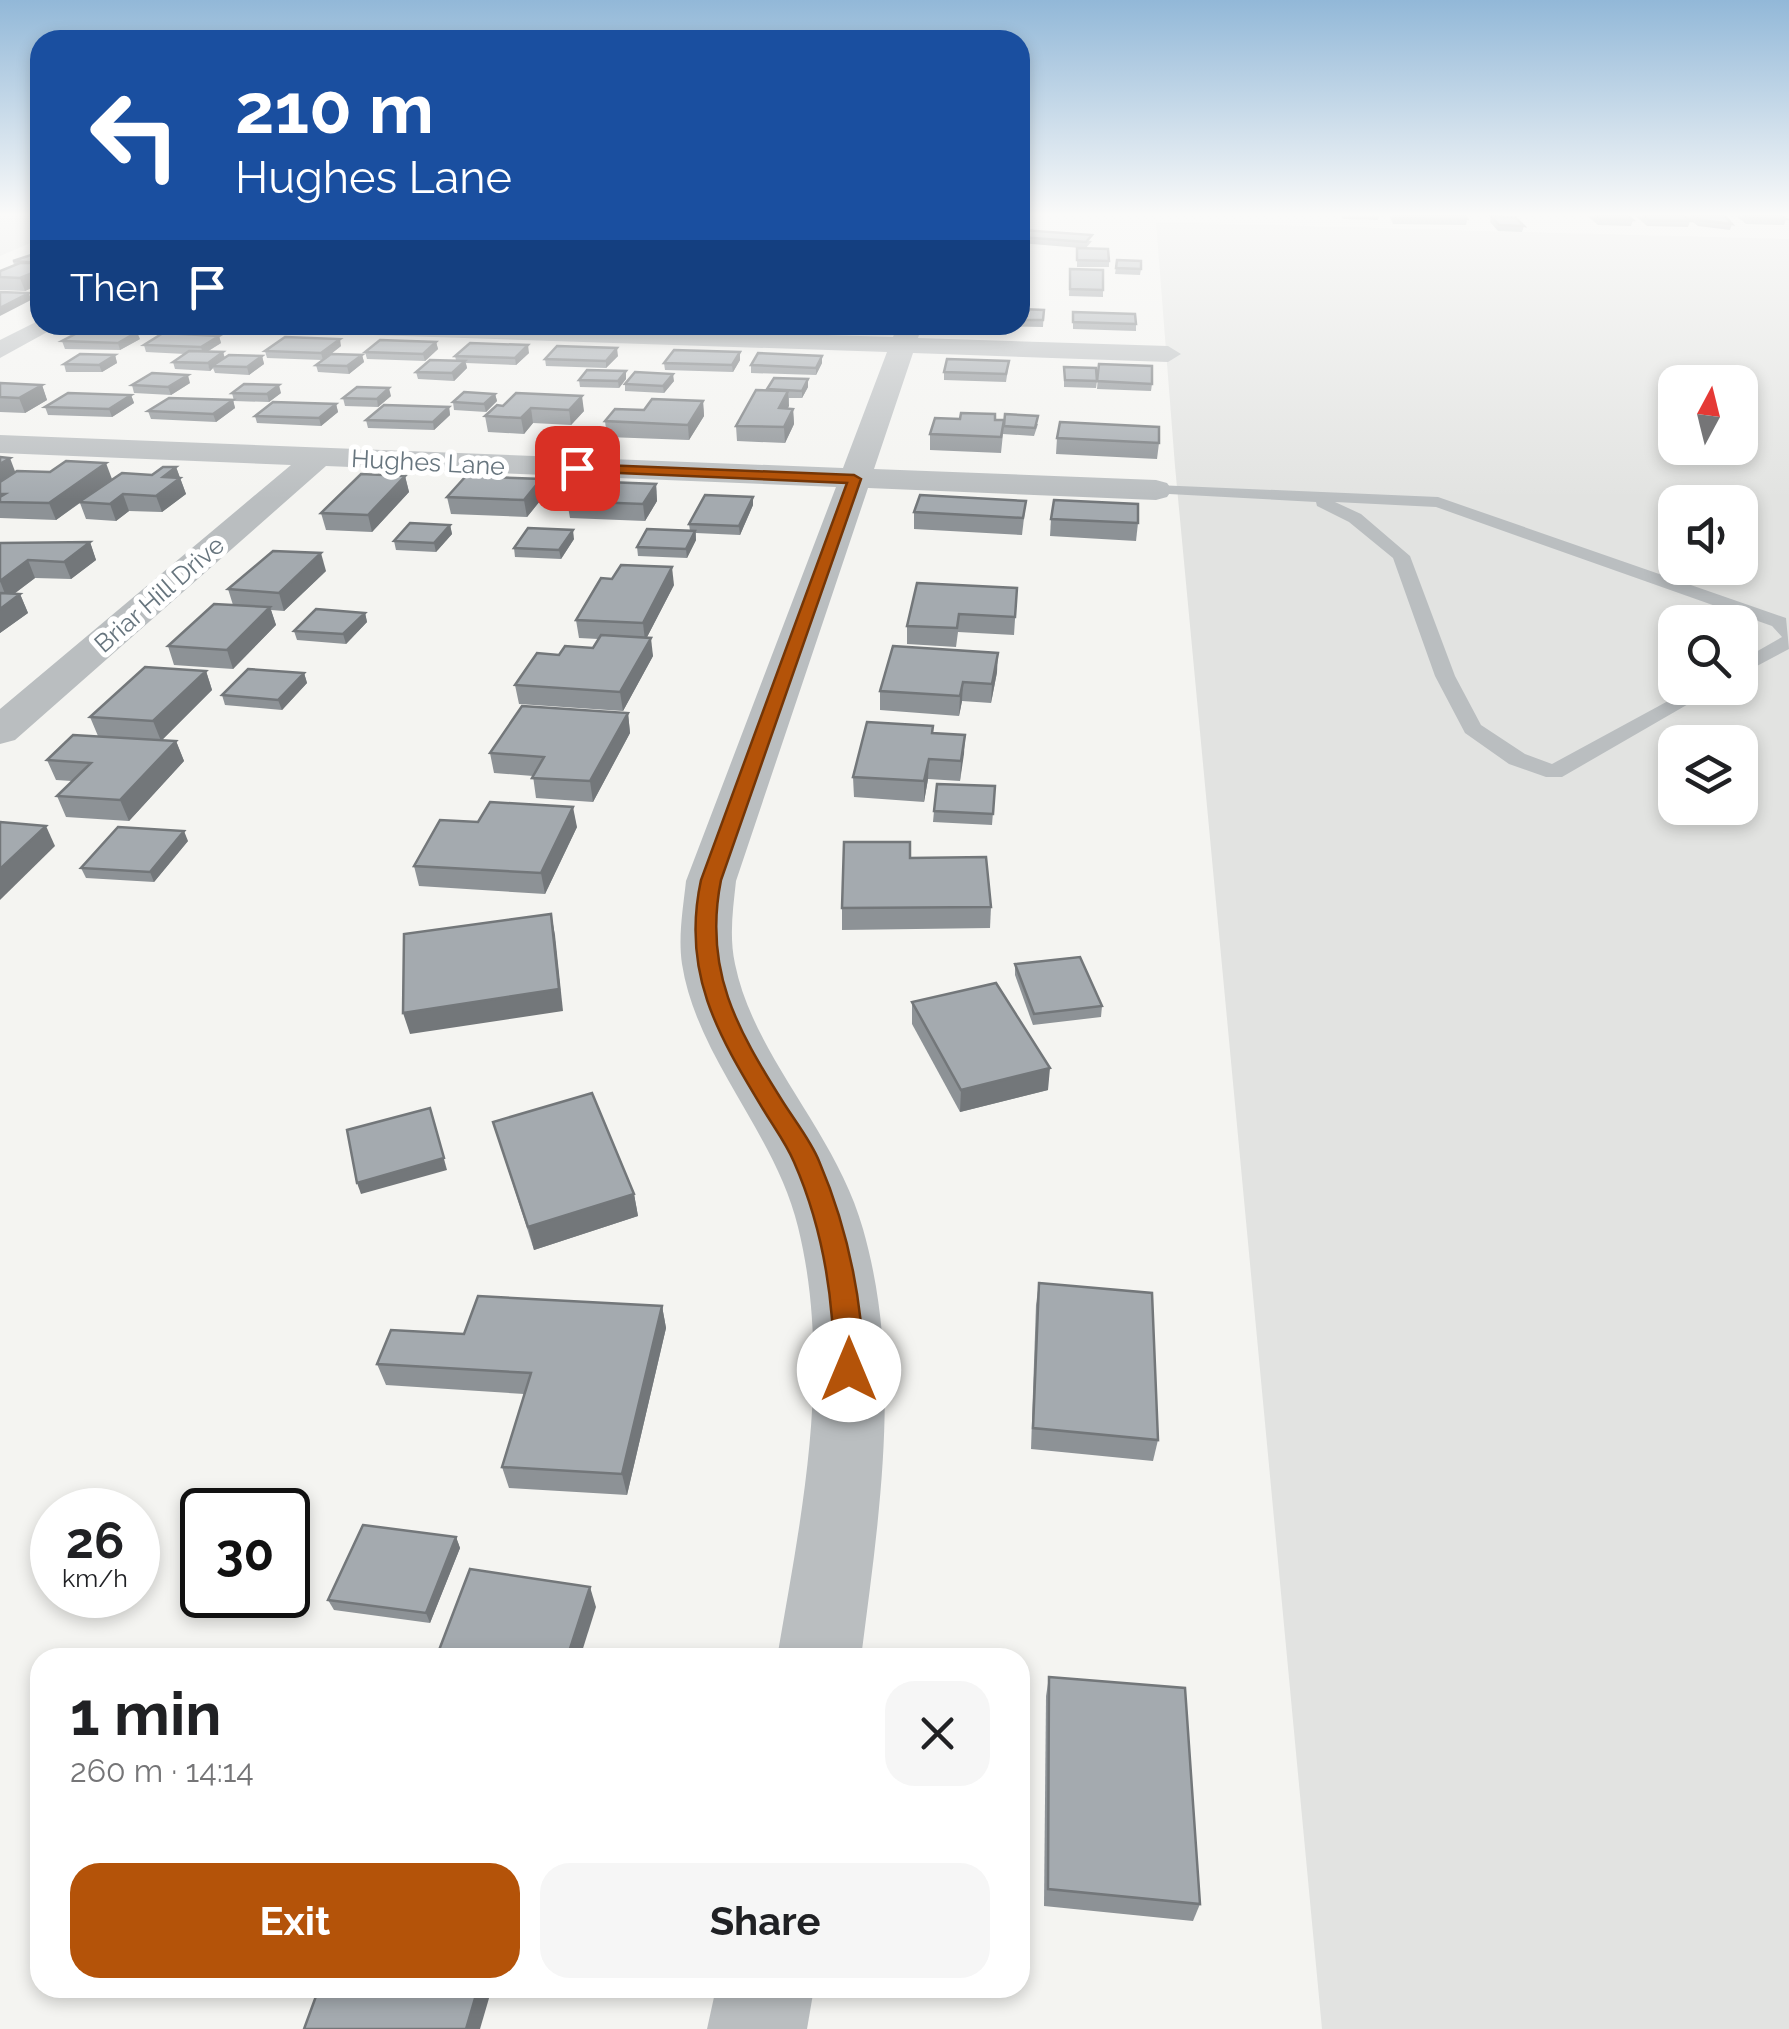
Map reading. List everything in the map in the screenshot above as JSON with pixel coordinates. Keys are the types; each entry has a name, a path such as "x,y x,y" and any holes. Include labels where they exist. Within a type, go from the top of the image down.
{"street":[{"path":"0,350 30,334"},
{"path":"820,1648 849,1400 848,1311 831,1229 806,1159 742,1054 718,1004 706,960 704,917 711,880 880,401 907,335 1168,354"},
{"name":"Hughes Lane","path":"0,444 1156,490"},
{"name":"Briar Hill Drive","path":"0,731 318,457"},
{"path":"757,2029 763,1998"}],"lane":[{"path":"1156,490 1438,502 1778,622 1789,638 1758,658"},
{"path":"1308,497 1355,518 1401,556 1445,676 1472,729 1517,759 1554,772 1675,705"}],"shaded area":[{"path":"1163,310 1789,310 1789,2029 1322,2029"}],"building":[{"path":"1030,310 1044,310 1043,320 1030,320"},
{"path":"1073,312 1135,314 1136,324 1073,322"},
{"path":"73,335 132,335 118,343 62,341"},
{"path":"160,335 219,336 201,347 144,345"},
{"path":"285,337 340,339 321,353 265,351"},
{"path":"380,340 436,342 423,354 365,352"},
{"path":"470,343 528,345 515,358 455,356"},
{"path":"557,346 617,348 606,361 545,359"},
{"path":"674,350 740,352 732,365 664,363"},
{"path":"189,351 223,352 208,363 173,362"},
{"path":"758,353 822,356 816,368 751,365"},
{"path":"80,354 115,355 99,365 64,364"},
{"path":"331,354 362,355 347,366 316,365"},
{"path":"229,355 262,356 247,367 212,366"},
{"path":"947,359 1009,361 1006,374 944,372"},
{"path":"430,360 465,361 452,373 416,372"},
{"path":"1099,364 1152,366 1152,384 1097,381"},
{"path":"1064,367 1096,368 1097,381 1065,380"},
{"path":"587,370 626,371 618,381 579,380"},
{"path":"635,372 673,374 663,386 625,384"},
{"path":"152,373 188,375 168,387 132,385"},
{"path":"774,378 808,379 802,391 767,389"},
{"path":"0,383 42,385 19,398 0,397"},
{"path":"244,384 279,385 267,394 232,393"},
{"path":"357,387 389,388 377,399 343,398"},
{"path":"756,390 788,391 779,408 793,409 784,427 736,426"},
{"path":"464,392 495,394 484,404 453,402"},
{"path":"68,393 131,395 109,409 45,407"},
{"path":"516,393 582,396 569,410 531,408 521,418 485,416"},
{"path":"169,398 233,400 213,414 148,411"},
{"path":"652,399 703,401 688,425 605,421 615,409 644,410"},
{"path":"273,402 336,404 319,418 255,416"},
{"path":"384,405 449,407 433,422 366,420"},
{"path":"961,413 995,414 995,420 1004,420 1001,437 930,434 935,418 960,419"},
{"path":"1005,414 1038,416 1035,428 1004,426"},
{"path":"1060,422 1159,427 1159,443 1057,438"},
{"path":"66,461 106,463 49,503 0,502 5,494 0,494 0,482 17,471 50,472"},
{"path":"163,467 176,467 163,477 180,478 156,496 123,494 110,504 79,502 122,473 152,475"},
{"path":"361,474 405,476 368,515 321,513"},
{"path":"466,476 541,479 524,500 447,497"},
{"path":"582,481 656,484 643,504 567,501"},
{"path":"705,495 753,497 739,526 689,524"},
{"path":"920,495 1026,501 1023,518 914,512"},
{"path":"1054,500 1138,504 1138,523 1051,519"},
{"path":"410,523 450,525 434,543 394,541"},
{"path":"528,528 573,530 559,550 514,548"},
{"path":"647,529 695,531 686,549 637,547"},
{"path":"90,542 64,562 28,560 0,581 0,543"},
{"path":"273,551 321,553 279,593 228,589"},
{"path":"621,565 672,567 643,623 576,620 601,578 612,579"},
{"path":"917,583 1017,588 1015,617 959,614 957,628 907,626"},
{"path":"0,593 20,594 0,609"},
{"path":"214,604 270,607 227,650 168,646"},
{"path":"316,609 365,613 343,634 294,631"},
{"path":"601,635 651,638 620,692 515,685 537,653 559,655 565,646 593,648"},
{"path":"893,646 998,653 992,684 963,682 960,696 880,691"},
{"path":"145,667 206,671 153,721 90,717"},
{"path":"248,669 304,673 278,700 222,695"},
{"path":"522,706 628,713 590,781 532,778 544,757 490,753"},
{"path":"867,722 933,726 932,733 965,735 961,761 929,759 924,781 853,777"},
{"path":"73,735 176,741 120,800 57,796 91,763 47,760"},
{"path":"937,784 995,786 993,814 934,811"},
{"path":"490,802 573,807 541,873 414,866 440,820 478,822"},
{"path":"0,822 46,826 0,869"},
{"path":"118,827 184,831 150,872 81,868"},
{"path":"844,842 910,842 910,858 986,857 991,907 842,908"},
{"path":"551,914 559,989 403,1013 404,934"},
{"path":"1080,957 1102,1006 1034,1014 1015,964"},
{"path":"996,983 1050,1068 961,1090 912,1002"},
{"path":"592,1093 634,1194 528,1227 493,1122"},
{"path":"430,1108 444,1158 357,1183 347,1130"},
{"path":"1039,1283 1152,1293 1158,1440 1033,1428"},
{"path":"478,1296 662,1306 622,1474 502,1467 531,1373 377,1364 391,1330 464,1334"},
{"path":"363,1525 456,1537 426,1613 328,1600"},
{"path":"470,1569 590,1587 570,1648 440,1648"},
{"path":"1049,1677 1185,1688 1200,1904 1048,1889"},
{"path":"315,1998 475,1998 466,2029 304,2029"}],"route":[{"path":"577,468 854,479 711,880 704,917 706,960 718,1004 742,1054 806,1159 831,1229 848,1311 849,1370"}]}
